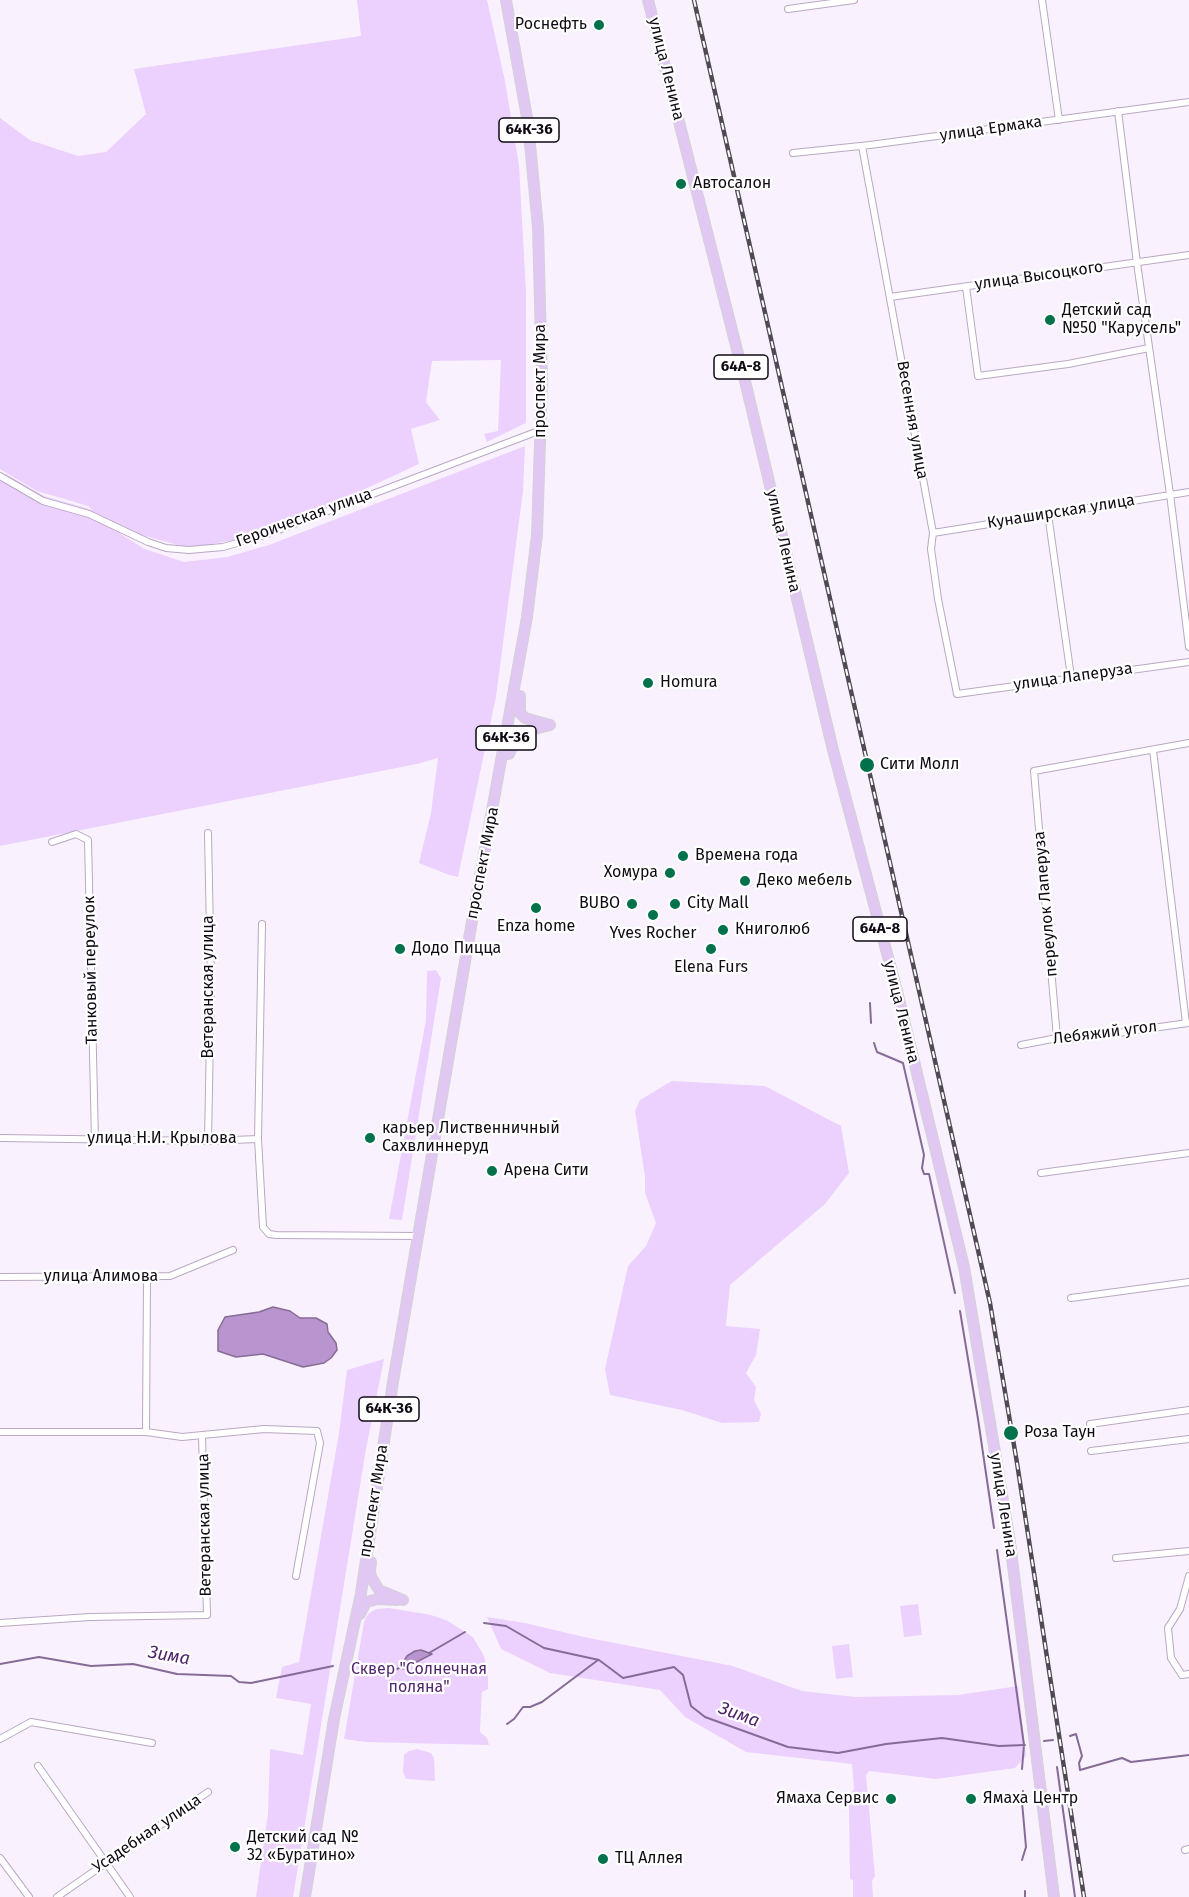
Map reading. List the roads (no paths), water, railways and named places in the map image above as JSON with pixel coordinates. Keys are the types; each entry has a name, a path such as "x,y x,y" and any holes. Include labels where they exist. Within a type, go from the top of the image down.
{"main road":[{"name":"проспект Мира","path":"304,1897 334,1719 361,1593 418,1236 520,660 537,535 542,358 537,216 528,123 506,0"},
{"name":"улица Ленина","path":"648,0 748,395 833,750 897,991 964,1267 1010,1542 1054,1897"},
{"path":"520,660 522,679 520,713 525,718 552,725"},
{"path":"508,725 552,725"},
{"path":"496,791 510,749 517,736 523,732 552,725"},
{"path":"372,1517 375,1534 371,1577 379,1590 403,1600"},
{"path":"361,1593 403,1600"},
{"path":"348,1651 356,1636 361,1611 366,1602 378,1599 403,1600"}],"street":[{"path":"788,9 854,0"},
{"path":"1042,0 1059,120"},
{"name":"улица Ермака","path":"793,153 862,146 1189,102"},
{"path":"1118,111 1189,647"},
{"name":"Весенняя улица","path":"862,146 933,533 931,549 938,598 957,694"},
{"name":"улица Высоцкого","path":"890,297 1189,255"},
{"path":"966,286 978,376 1068,364 1149,348"},
{"name":"Героическая улица","path":"0,476 43,501 89,514 157,545 189,550 223,547 276,531 486,449 541,430"},
{"name":"Кунаширская улица","path":"933,533 1189,492"},
{"path":"1048,514 1071,677"},
{"name":"улица Лаперуза","path":"957,694 1189,662"},
{"path":"1188,1023 1153,750 1189,743"},
{"name":"переулок Лаперуза","path":"1057,1038 1034,771 1153,750"},
{"name":"Ветеранская улица","path":"208,833 211,983 208,1141"},
{"name":"Танковый переулок","path":"52,842 76,834 88,840 95,1140"},
{"path":"258,1139 262,924"},
{"name":"Лебяжий угол","path":"1022,1045 1057,1038 1075,1039 1188,1023"},
{"name":"улица Н.И. Крылова","path":"0,1138 208,1141 258,1139 263,1227 269,1234 418,1236"},
{"path":"1041,1173 1189,1153"},
{"name":"улица Алимова","path":"0,1277 170,1276 232,1250"},
{"path":"146,1432 147,1277"},
{"path":"1071,1298 1189,1282"},
{"path":"1090,1425 1189,1410"},
{"path":"0,1432 146,1432 182,1437 264,1429 317,1431 320,1443 296,1576"},
{"name":"Ветеранская улица","path":"0,1623 78,1617 207,1615 202,1436"},
{"path":"1091,1451 1189,1439"},
{"path":"1116,1558 1189,1551"},
{"path":"1189,1576 1180,1609 1168,1628 1171,1658 1182,1675 1189,1674"},
{"path":"0,1739 31,1722 152,1743"},
{"path":"38,1766 130,1897"},
{"name":"Усадебная улица","path":"57,1897 208,1792"},
{"path":"0,1857 29,1897"}],"waterway":[{"path":"870,1003 871,1023"},
{"path":"874,1043 877,1052 903,1063 924,1155 922,1168 924,1174 929,1174 955,1293"},
{"path":"960,1311 994,1528"},
{"path":"997,1550 1024,1745 1022,1769"},
{"name":"Зима","path":"484,1623 506,1626 544,1648 599,1660 623,1678 674,1667 683,1675 691,1706 705,1717 788,1747 838,1753 886,1744 942,1738 999,1746 1025,1745"},
{"name":"Зима","path":"429,1653 465,1632"},
{"name":"Зима","path":"0,1664 39,1657 91,1666 133,1664 177,1674 231,1676 239,1682 251,1683 333,1666"},
{"path":"507,1724 523,1707 542,1702 598,1660"},
{"name":"Зима","path":"365,1667 390,1672 406,1665"},
{"name":"Зима","path":"1070,1736 1076,1734 1082,1756 1079,1763 1080,1770 1122,1758 1131,1762 1189,1755"},
{"name":"Зима","path":"1044,1741 1053,1740"},
{"path":"1057,1767 1075,1897"},
{"path":"1022,1860 1026,1847 1023,1791"},
{"path":"1025,1891 1025,1897"}],"railway":[{"path":"694,0 990,1303 1084,1897"}],"place":[{"name":"Роснефть","path":"599,25"},
{"name":"Автосалон","path":"681,184"},
{"name":"Детский сад №50 \"Карусель\"","path":"1050,320"},
{"name":"Homura","path":"648,683"},
{"name":"Сити Молл","path":"867,765"},
{"name":"Времена года","path":"683,856"},
{"name":"Хомура","path":"670,873"},
{"name":"Деко мебель","path":"745,881"},
{"name":"BUBO","path":"632,904"},
{"name":"City Mall","path":"675,904"},
{"name":"Enza home","path":"536,908"},
{"name":"Yves Rocher","path":"653,915"},
{"name":"Книголюб","path":"723,930"},
{"name":"Додо Пицца","path":"400,949"},
{"name":"Elena Furs","path":"711,949"},
{"name":"карьер Лиственничный Сахвлиннеруд","path":"370,1138"},
{"name":"Арена Сити","path":"492,1171"},
{"name":"Роза Таун","path":"1011,1433"},
{"name":"Ямаха Сервис","path":"891,1799"},
{"name":"Ямаха Центр","path":"971,1799"},
{"name":"Детский сад № 32 «Буратино»","path":"235,1847"},
{"name":"ТЦ Аллея","path":"603,1859"}],"park label":[{"name":"Сквер \"Солнечная поляна\"","path":"419,1679"}]}
